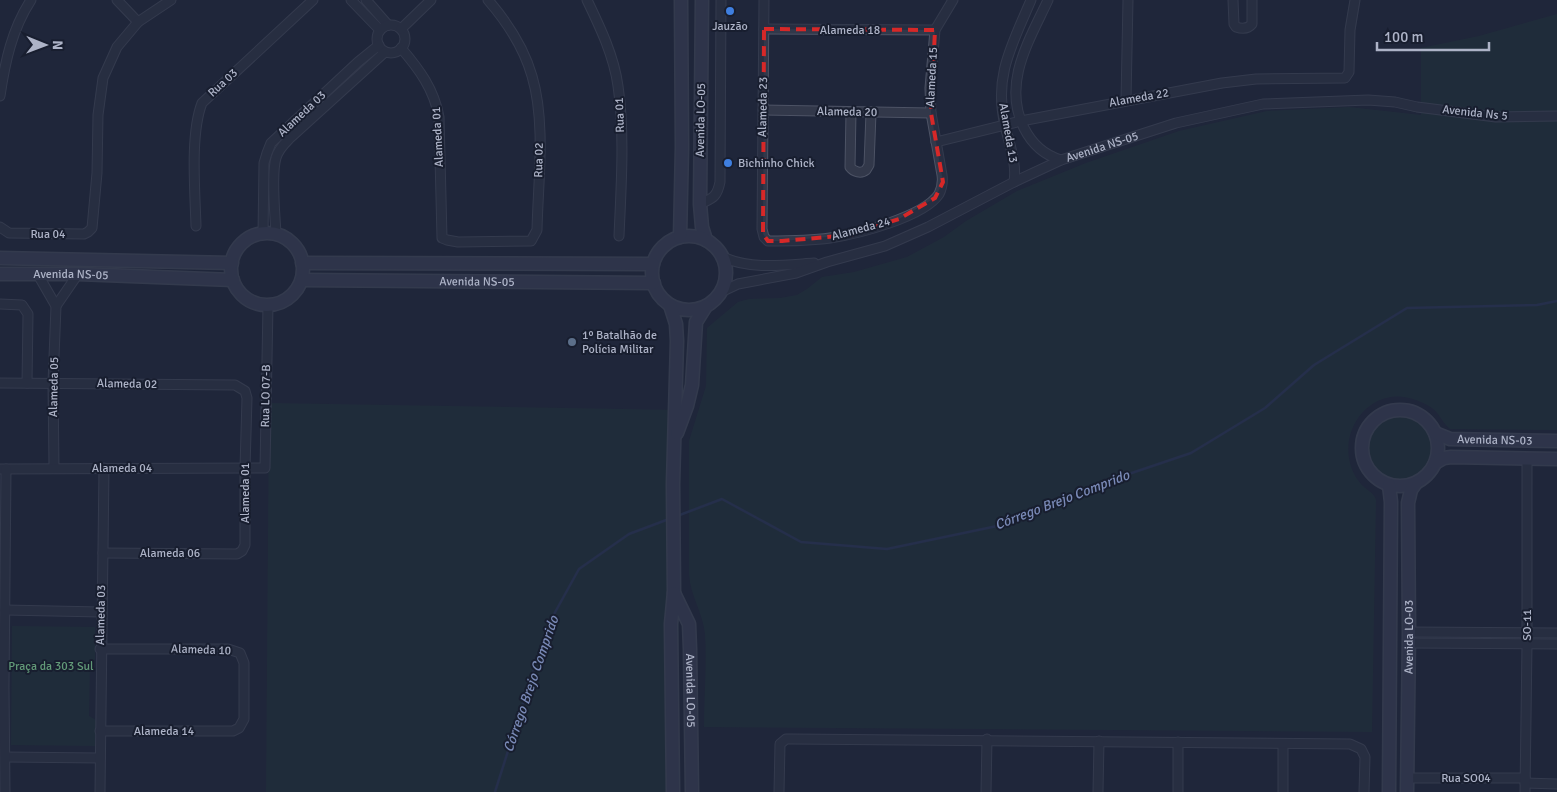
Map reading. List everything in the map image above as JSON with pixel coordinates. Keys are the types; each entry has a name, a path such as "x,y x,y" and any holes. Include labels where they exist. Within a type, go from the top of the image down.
{"street":[{"path":"0,96 6,59 16,28 31,0"},
{"path":"117,0 138,22 171,0"},
{"name":"Rua 03","path":"196,226 196,131 198,114 202,103 313,0"},
{"path":"351,0 384,28"},
{"path":"366,0 384,28"},
{"path":"401,29 431,0"},
{"name":"Rua 02","path":"442,238 458,242 530,241 537,230 539,149 536,94 532,75 516,39 504,18 488,0"},
{"name":"Rua 01","path":"587,0 604,36 618,86 621,183 619,236"},
{"name":"Avenida LO-05","path":"680,237 682,156 681,0"},
{"name":"Avenida LO-05","path":"702,0 700,204 702,227 706,240"},
{"path":"700,204 714,198 720,182 721,0"},
{"name":"Alameda 23","path":"764,0 762,230 764,237 768,241"},
{"name":"Alameda 15","path":"942,188 942,175 931,113 930,88 935,30 953,0"},
{"name":"Alameda 13","path":"1014,182 1013,154 1005,125 1001,89 1002,77 1005,62 1014,38 1031,0"},
{"name":"Alameda 13","path":"1048,0 1020,61 1017,71 1015,95 1017,111 1027,134 1043,153 1061,160"},
{"path":"1126,100 1128,0"},
{"path":"1233,0 1234,24 1239,28 1247,28 1252,24 1252,0"},
{"name":"Alameda 22","path":"936,142 1021,121 1126,100 1244,80 1346,77 1349,72 1350,30 1355,0"},
{"name":"Rua 04","path":"0,227 9,234 84,234 88,232 93,224 97,173 98,115 103,78 117,47 138,22"},
{"path":"392,25 401,29 404,36 402,48 394,52 382,48 377,39 384,28 392,25"},
{"name":"Alameda 18","path":"764,29 935,30"},
{"name":"Alameda 03","path":"270,234 275,158 289,139 382,48"},
{"name":"Alameda 01","path":"402,48 424,76 437,102 442,238"},
{"name":"Avenida NS-05","path":"721,292 738,284 796,273 827,262 885,246 928,227 1061,160 1176,123 1262,104 1338,100 1394,102"},
{"name":"Avenida Ns 5","path":"1394,102 1417,107 1496,117 1557,116"},
{"name":"Alameda 20","path":"763,110 931,113"},
{"path":"851,112 850,167 854,171 862,172 866,170 868,165 871,113"},
{"name":"Alameda 24","path":"768,241 829,238 876,228 922,209 931,203 942,188"},
{"path":"270,234 287,238 296,246 302,262 302,280 288,298 277,304 253,302 243,296 233,280 232,263 236,251 243,242 253,235 270,234"},
{"path":"694,236 706,240 716,247 723,257 726,281 721,292 714,301 694,310 670,305 660,295 654,283 653,264 659,251 664,245 680,237 694,236"},
{"name":"Avenida NS-05","path":"723,257 734,262 749,264 827,262"},
{"name":"Avenida NS-05","path":"0,258 232,263"},
{"name":"Avenida NS-05","path":"302,262 653,264"},
{"path":"37,273 56,306 78,274"},
{"name":"Avenida NS-05","path":"0,274 78,274 233,280"},
{"name":"Avenida NS-05","path":"302,280 654,283"},
{"path":"0,304 22,305 28,314 27,383"},
{"name":"Rua LO 07-B","path":"245,468 265,468 268,304"},
{"name":"Avenida LO-05","path":"670,305 677,336 676,436 673,484 674,592 671,624 673,792"},
{"name":"Alameda 05","path":"54,468 53,383 56,306"},
{"name":"Avenida LO-05","path":"676,436 683,419 692,385 696,322 706,306"},
{"name":"Alameda 02","path":"0,383 235,385 245,391 248,398"},
{"name":"Alameda 01","path":"237,554 242,551 245,545 245,468 248,398"},
{"path":"1409,411 1418,415 1426,421 1434,433 1438,448 1435,462 1426,475 1416,483 1404,486 1389,484 1375,477 1364,460 1362,450 1366,431 1372,422 1389,412 1409,411"},
{"name":"Avenida NS-03","path":"1434,433 1450,439 1557,441"},
{"name":"Avenida NS-03","path":"1435,462 1451,457 1557,459"},
{"name":"SO-11","path":"1525,784 1527,459"},
{"name":"Alameda 03","path":"100,792 100,649 104,468"},
{"name":"Alameda 04","path":"3,469 245,468"},
{"path":"3,469 6,610 2,688 6,792"},
{"name":"Avenida LO-03","path":"1407,792 1408,503 1411,490 1416,483"},
{"name":"Avenida LO-03","path":"1389,484 1391,502 1389,792"},
{"name":"Alameda 06","path":"103,553 237,554"},
{"name":"Avenida LO-05","path":"674,592 689,624 692,792"},
{"path":"6,610 101,612"},
{"path":"1409,638 1527,632 1557,633"},
{"path":"1409,638 1557,644"},
{"name":"Alameda 10","path":"100,649 228,649 240,653 244,663 244,719 239,728 227,732"},
{"name":"Alameda 14","path":"100,731 227,732"},
{"path":"778,792 779,748 786,739 1350,744 1362,749 1365,757 1364,792"},
{"path":"986,792 987,740"},
{"path":"1098,792 1099,741"},
{"path":"1178,742 1178,792"},
{"path":"1283,744 1283,792"},
{"path":"6,757 100,758"},
{"name":"Rua SO04","path":"1407,778 1557,784"}],"highlighted area":[{"path":"764,29 935,30 931,113 943,182 935,198 899,219 850,235 768,241 763,234"}],"green space":[{"path":"1557,14 1557,430 1450,429 1431,407 1416,400 1401,397 1387,398 1374,403 1364,411 1356,422 1350,434 1348,448 1350,463 1357,478 1376,500 1372,732 704,727 705,634 689,574 689,441 706,386 707,328 738,302 749,299 780,298 797,295 822,277 854,272 907,257 944,237 966,221 1017,191 1086,163 1179,131 1267,111 1349,107 1421,115 1421,48 1479,36"},
{"path":"269,403 681,410 677,792 266,792"},
{"path":"1400,415 1413,418 1423,425 1430,435 1433,448 1430,461 1423,471 1413,478 1400,481 1387,478 1377,471 1370,461 1367,448 1370,435 1377,425 1387,418"},
{"name":"Praça da 303 Sul","path":"12,626 95,627 95,659 90,664 89,716 96,720 95,746 11,745"}],"waterway":[{"name":"Córrego Brejo Comprido","path":"677,516 722,499 801,542 887,549 1002,525 1108,481 1191,453 1265,408 1314,365 1407,308 1537,305 1557,301"},
{"name":"Córrego Brejo Comprido","path":"495,792 548,625 579,569 629,534 669,519"}],"place":[{"name":"Jauzão","path":"730,11"},
{"name":"Bichinho Chick","path":"728,163"},
{"name":"1º Batalhão de Polícia Militar","path":"572,342"}]}
